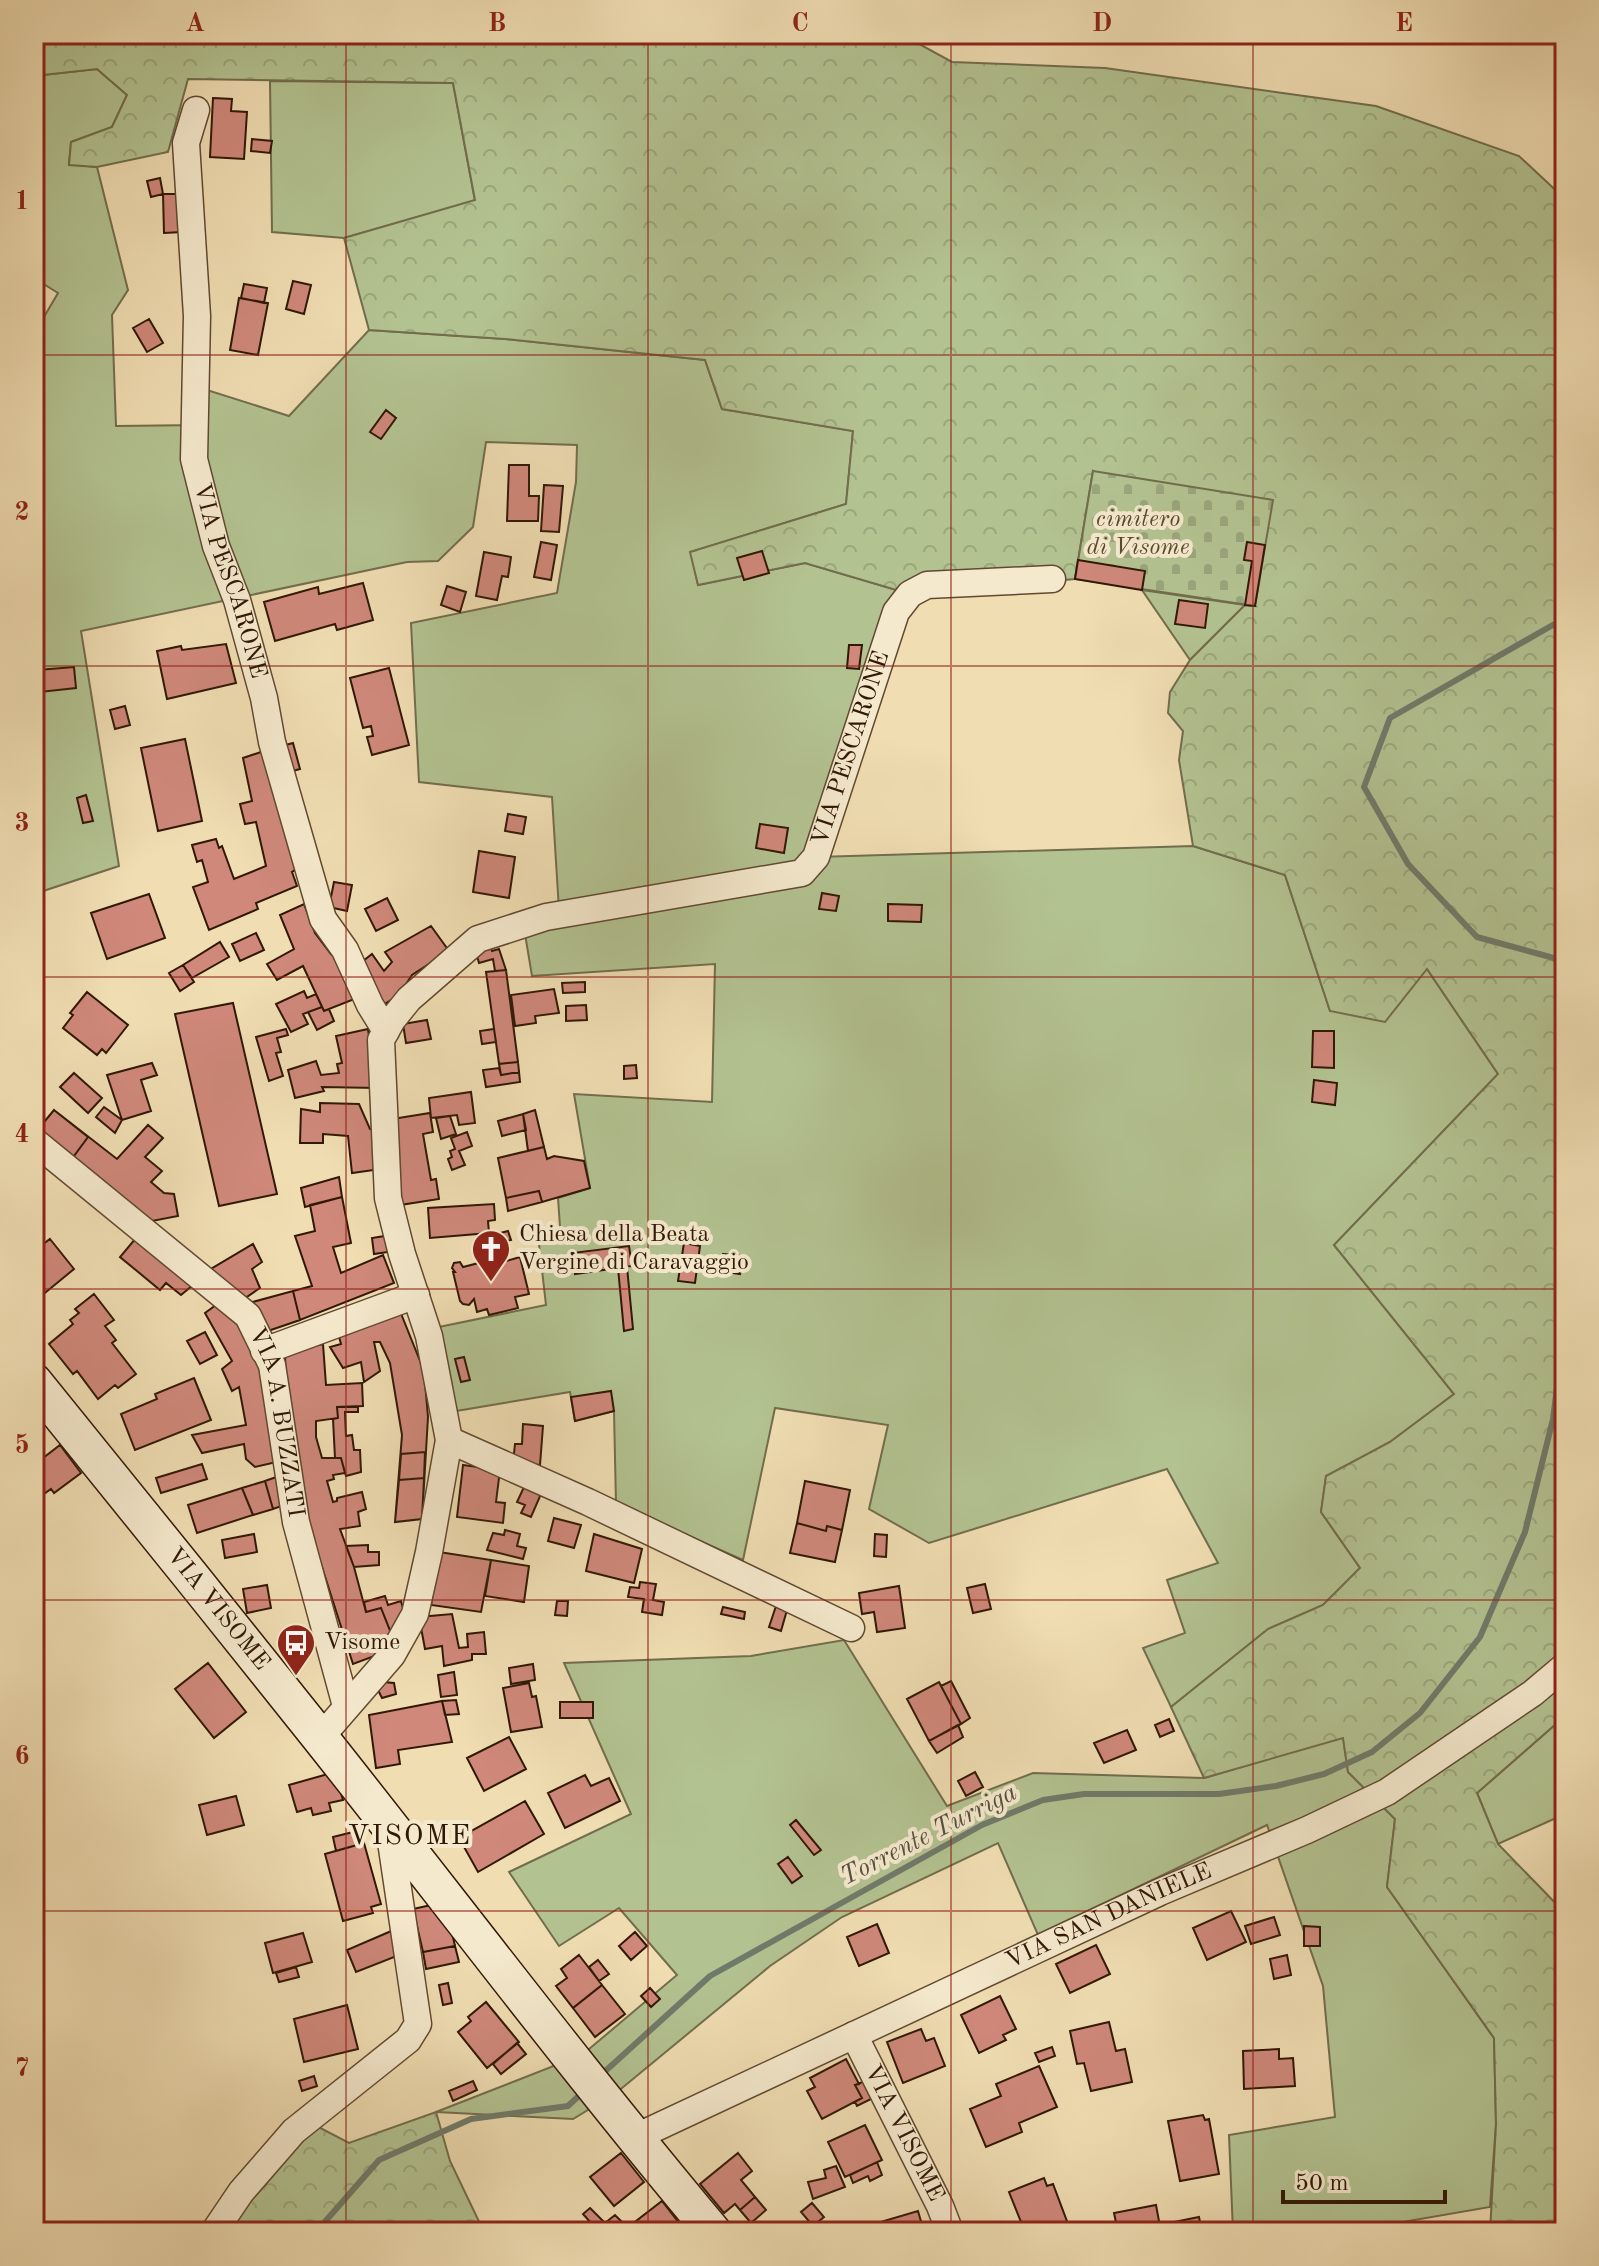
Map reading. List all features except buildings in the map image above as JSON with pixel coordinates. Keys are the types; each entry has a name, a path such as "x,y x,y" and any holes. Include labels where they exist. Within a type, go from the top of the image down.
{"street":[{"name":"VIA PESCARONE","path":"196,110 186,143 197,316 194,459 216,546 237,600 264,698 272,742 323,919 345,950 370,1005 386,1031 409,999 478,939 546,917 802,873 816,857 896,612 910,594 927,585 1052,579"},
{"path":"320,1738 392,1655 415,1614 449,1440 429,1336 386,1183 381,1040 386,1031"},
{"name":"VIA A. BUZZATI","path":"34,1141 248,1316 272,1365 296,1522 346,1706"},
{"path":"264,1351 413,1286"},
{"name":"VIA VISOME","path":"34,1382 579,2064 634,2138"},
{"path":"449,1440 588,1502 851,1628"},
{"name":"VIA SAN DANIELE","path":"634,2138 1160,1892 1307,1830 1387,1792 1533,1693 1565,1666"},
{"path":"214,2232 241,2192 294,2131 408,2040 418,2024 389,1827"},
{"name":"VIA VISOME","path":"854,2035 940,2206 950,2232"},
{"path":"634,2138 713,2232"}],"green space":[{"path":"34,34 901,34 952,62 1105,68 1376,106 1519,156 1565,199 1565,1716 1477,1793 1498,1844 1565,1913 1565,2232 1490,2232 1496,2124 1494,2038 1387,1887 1395,1819 1348,1772 1343,1738 1204,1778 1171,1707 1268,1629 1323,1605 1360,1568 1321,1512 1326,1476 1390,1442 1454,1394 1334,1245 1498,1074 1427,969 1385,1022 1330,1011 1285,875 1193,846 1179,760 1183,731 1168,713 1170,692 1190,660 1245,605 1255,606 1093,471 1075,579 910,594 805,563 698,585 690,552 846,504 853,431 722,409 705,360 505,339 369,330 344,238 475,200 453,83 188,79 168,152 97,167 69,165 71,142 112,127 127,95 97,69 34,76"},
{"path":"97,69 127,95 112,127 71,142 69,164 97,167 128,290 112,315 116,426 202,425 204,389 289,416 369,330 505,339 705,360 722,409 853,431 846,504 691,552 698,585 805,563 910,594 817,857 1193,846 1285,875 1330,1011 1427,969 1498,1074 1334,1245 1454,1394 1390,1442 1326,1477 1321,1512 1360,1568 1323,1605 1268,1629 1171,1707 1143,1648 1185,1633 1167,1580 1218,1563 1167,1469 929,1543 869,1509 888,1425 775,1408 743,1560 616,1504 614,1411 575,1421 570,1392 450,1412 429,1329 546,1305 539,1244 561,1241 558,1198 590,1188 574,1094 712,1102 715,964 532,976 522,916 559,910 552,797 419,782 411,623 557,593 576,482 577,445 486,442 473,527 438,561 407,562 81,631 119,866 34,894 34,334 58,293 34,278 34,76"},
{"path":"270,81 453,83 475,201 344,238 272,232"},
{"name":"cimitero di Visome","path":"1093,471 1273,500 1255,606 1075,579"},
{"path":"1142,590 1245,605 1190,660"},
{"path":"844,1640 947,1806 1033,1773 1204,1778 1343,1737 1348,1772 1395,1819 1387,1887 1494,2038 1496,2124 1490,2207 1345,2232 1233,2232 1229,2135 1335,2117 1323,1986 1267,1825 1038,1935 998,1843 842,1917 770,1966 616,2093 573,2119 436,2112 582,2055 677,1975 619,1908 559,1946 509,1872 631,1814 564,1663 751,1656"},
{"path":"1565,1716 1565,1814 1498,1844 1477,1793"},
{"path":"436,2112 450,2161 484,2232 217,2232 307,2121 349,2143"}],"waterway":[{"name":"Torrente Turriga","path":"1565,618 1390,718 1364,787 1408,864 1477,937 1565,961"},
{"name":"Torrente Turriga","path":"601,2075 710,1976 982,1825 1043,1800 1084,1794 1219,1794 1276,1786 1324,1774 1372,1752 1420,1713 1480,1637 1525,1532 1553,1419 1565,1324"},
{"name":"Torrente Turriga","path":"316,2232 379,2160 471,2119 568,2106 584,2091"}],"place":[{"name":"Chiesa della Beata Vergine di Caravaggio","path":"491,1283"},
{"name":"Visome","path":"296,1677"}],"district":[{"name":"VISOME","path":"410,1837"}]}
